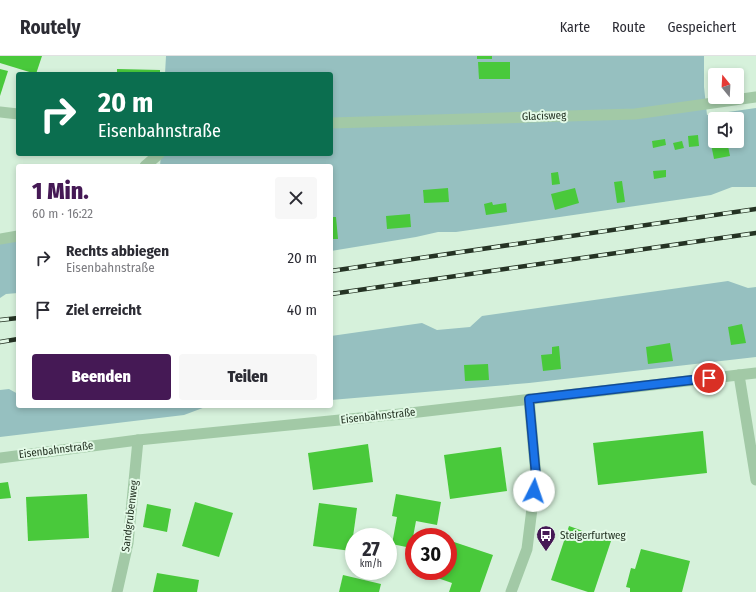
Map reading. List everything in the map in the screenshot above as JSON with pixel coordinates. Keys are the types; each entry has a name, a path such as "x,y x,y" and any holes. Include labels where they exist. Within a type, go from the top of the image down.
{"street":[{"name":"Glacisweg","path":"333,123 635,114 756,97"},
{"path":"0,112 16,114"},
{"path":"147,164 157,156"},
{"path":"0,239 16,236"},
{"name":"Eisenbahnstraße","path":"0,458 138,440 394,414 756,373"},
{"path":"739,375 756,480"},
{"path":"511,592 527,550 536,476 529,399"},
{"name":"Sandgrubenweg","path":"117,592 128,543 138,440"}],"shaded area":[{"path":"166,56 704,56 704,87 708,115 708,148 744,148 744,112 728,112 756,108 756,187 732,187 711,195 456,232 438,232 333,251 333,164 160,164 161,156 333,156 333,72 165,72"},
{"path":"16,236 16,293 6,294 0,298 0,239"},
{"path":"728,281 748,288 756,287 756,357 529,383 333,400 333,336 422,323 437,330 470,327 482,316"},
{"path":"9,389 16,393 16,408 203,408 184,415 0,437 0,390"}],"building":[{"path":"0,56 42,56 37,72 29,72 0,63"},
{"path":"477,56 492,56 492,59 477,59"},
{"path":"478,62 510,62 510,79 479,79"},
{"path":"0,69 8,71 0,96"},
{"path":"117,69 160,70 160,72 117,72"},
{"path":"698,135 699,146 689,147 688,136"},
{"path":"665,139 666,145 653,148 652,141"},
{"path":"682,141 684,148 675,150 673,143"},
{"path":"712,148 728,148 730,156 714,159"},
{"path":"666,170 666,177 654,179 653,171"},
{"path":"558,172 560,184 552,185 551,173"},
{"path":"622,181 625,202 617,203 614,182"},
{"path":"448,188 449,202 424,203 423,190"},
{"path":"575,188 579,203 555,210 551,194"},
{"path":"492,202 493,205 506,203 507,212 486,215 484,204"},
{"path":"410,214 411,227 387,229 386,216"},
{"path":"333,217 336,217 338,239 333,239"},
{"path":"742,324 746,343 731,345 728,327"},
{"path":"670,343 673,361 648,364 646,347"},
{"path":"559,346 561,369 543,371 541,355 552,354 552,347"},
{"path":"488,364 489,380 465,381 464,365"},
{"path":"703,431 707,473 598,485 593,443"},
{"path":"368,444 373,482 313,490 308,453"},
{"path":"501,447 507,491 450,499 444,455"},
{"path":"8,482 11,498 0,499 0,483"},
{"path":"87,494 89,538 28,541 26,497"},
{"path":"396,494 441,502 437,525 416,521 415,528 405,528 405,547 397,545 397,528 395,528 397,517 392,516"},
{"path":"195,502 233,513 219,557 182,546"},
{"path":"319,503 357,508 354,528 345,528 345,550 313,546"},
{"path":"147,504 171,509 167,532 143,527"},
{"path":"569,526 611,541 594,592 588,592 551,580"},
{"path":"457,543 493,555 480,592 449,592 452,583 443,580 457,580"},
{"path":"641,549 690,561 682,592 630,592 630,588 626,587 631,568 635,569"},
{"path":"157,573 199,580 197,592 153,592"},
{"path":"343,575 345,575 345,580 364,580 381,584 379,592 339,592"}],"railway":[{"path":"333,271 756,209"},
{"path":"333,294 756,233"},
{"path":"0,320 16,318"},
{"path":"0,342 16,339"}],"place":[{"name":"Steigerfurtweg","path":"546,552"}],"route":[{"path":"534,491 536,476 529,399 709,378"}]}
